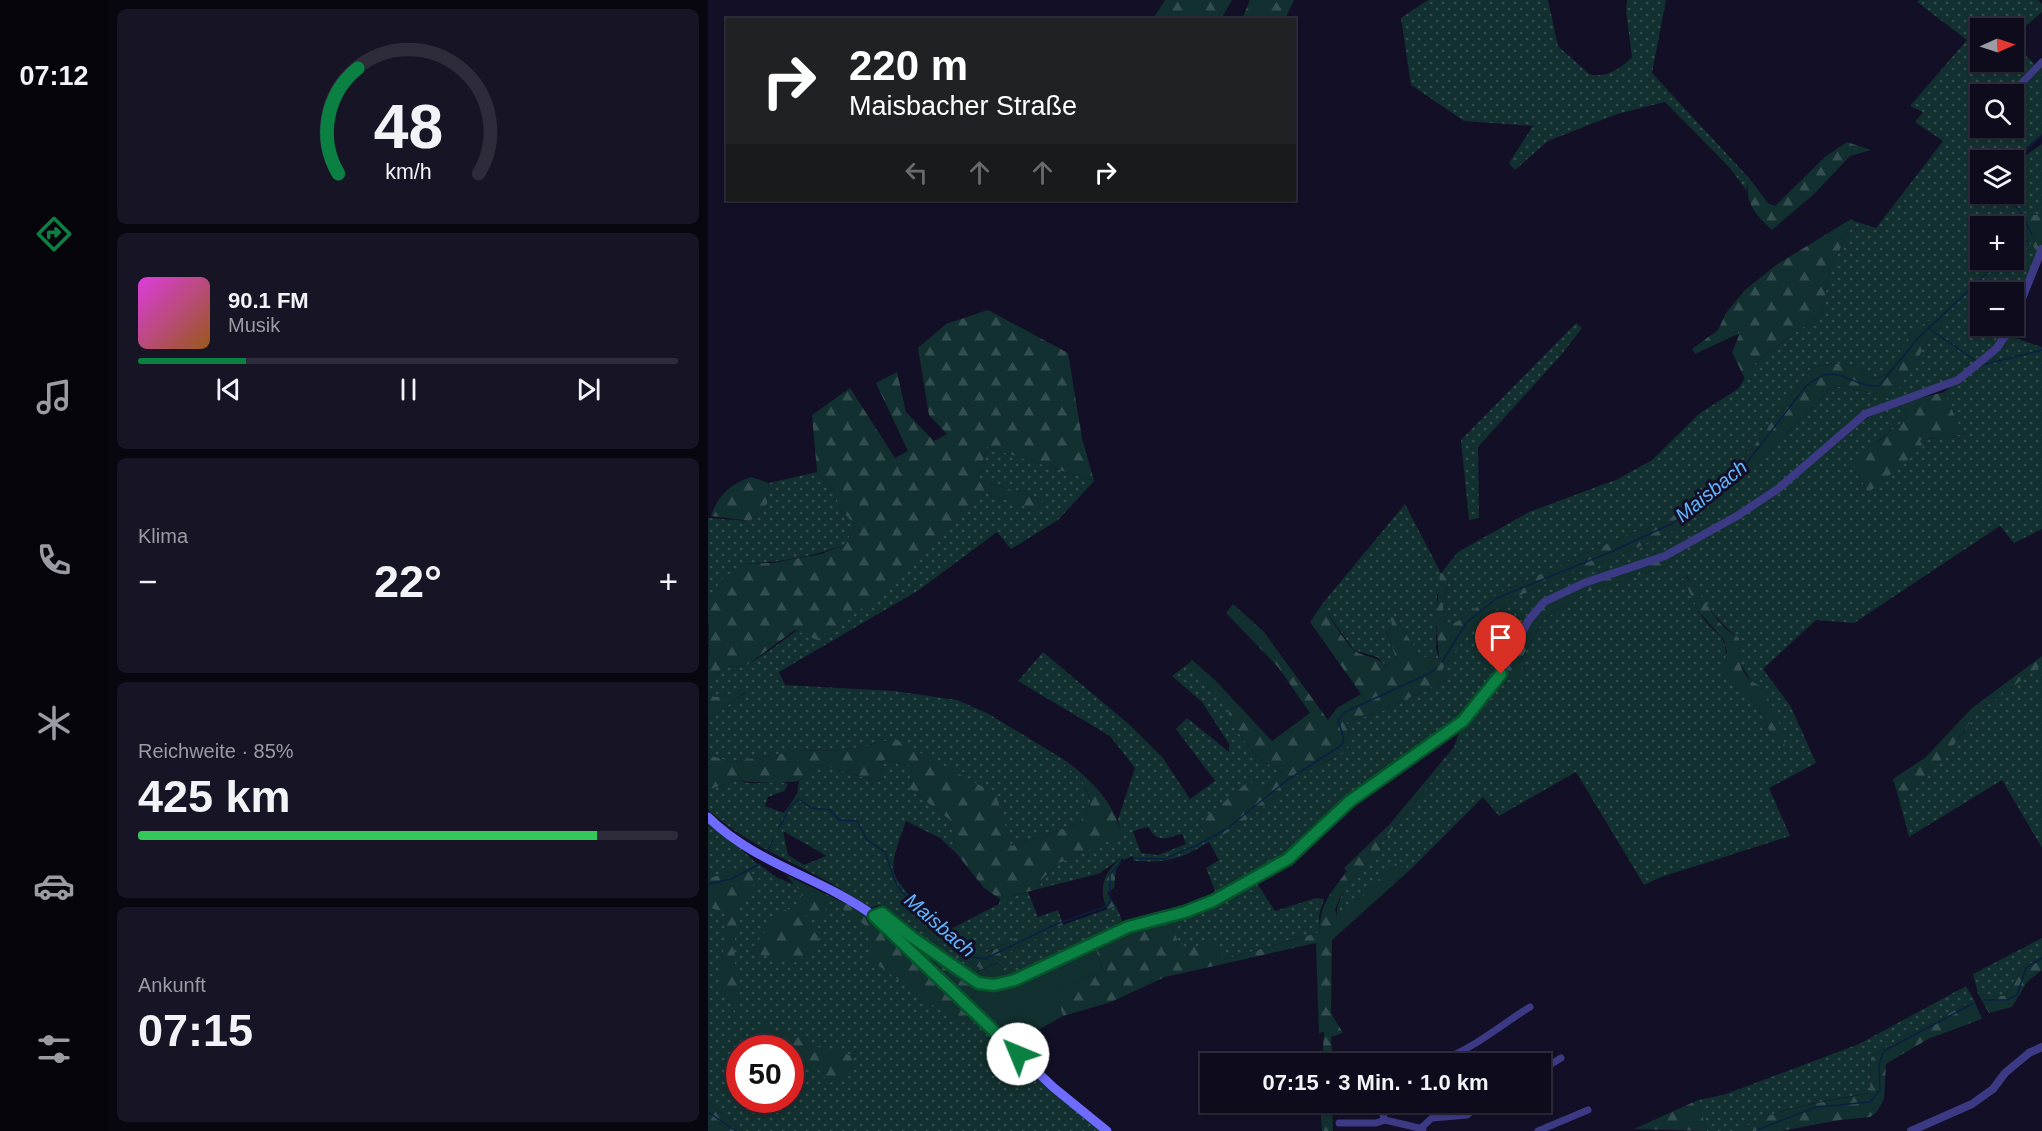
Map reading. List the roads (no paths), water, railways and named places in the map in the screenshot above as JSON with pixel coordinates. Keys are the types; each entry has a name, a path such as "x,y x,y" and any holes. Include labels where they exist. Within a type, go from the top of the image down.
{"main road":[{"path":"708,817 735,842 777,865 846,897 874,916 1053,1087 1107,1131"}],"street":[{"path":"2021,84 2042,62"},
{"path":"2024,294 2042,249"},
{"path":"874,916 882,913 971,979 983,984 994,985 1020,978 1128,927 1191,910 1242,887 1294,855 1350,801 1463,721 1501,674 1524,626 1545,602 1584,583 1679,549 1779,488 1865,414 1949,385 1976,367 2005,336"},
{"path":"1456,1053 1530,1007"},
{"path":"1911,1131 1971,1104 1993,1089 2005,1073 2029,1053 2042,1047"},
{"path":"1551,1064 1561,1058"},
{"path":"1538,1131 1588,1110"},
{"path":"1382,1113 1385,1120"},
{"path":"1339,1123 1376,1123 1385,1120 1423,1130 1432,1118 1468,1113"}],"waterway":[{"name":"Maisbach","path":"2024,152 2042,135"},
{"name":"Maisbach","path":"2013,204 2020,211 2032,235"},
{"name":"Maisbach","path":"2024,243 2028,240"},
{"name":"Maisbach","path":"1442,662 1466,623 1497,598 1613,551 1673,523 1738,474 1806,386 1817,378 1835,374 1859,383 1879,386 1918,338 1990,270"},
{"path":"1928,328 1976,361"},
{"path":"1982,365 2042,350"},
{"name":"Maisbach","path":"1135,858 1164,859 1228,828 1286,781 1342,745 1344,739 1338,720 1345,712 1430,673 1436,668"},
{"name":"Maisbach","path":"779,828 790,807 799,799 811,808 830,810 839,820 857,821 867,840 885,852 897,886 922,914 970,957 985,959 1054,925 1107,906 1110,901 1110,874 1122,862"},
{"name":"Maisbach","path":"767,853 773,840"},
{"name":"Maisbach","path":"708,884 731,879 760,864"},
{"path":"1985,1000 2007,1000 2017,995 2026,968 2042,958"},
{"path":"1757,1130 1816,1107 1870,1102 1880,1090 1879,1064 1884,1051 1974,1003"},
{"path":"708,1112 736,1131"}]}
